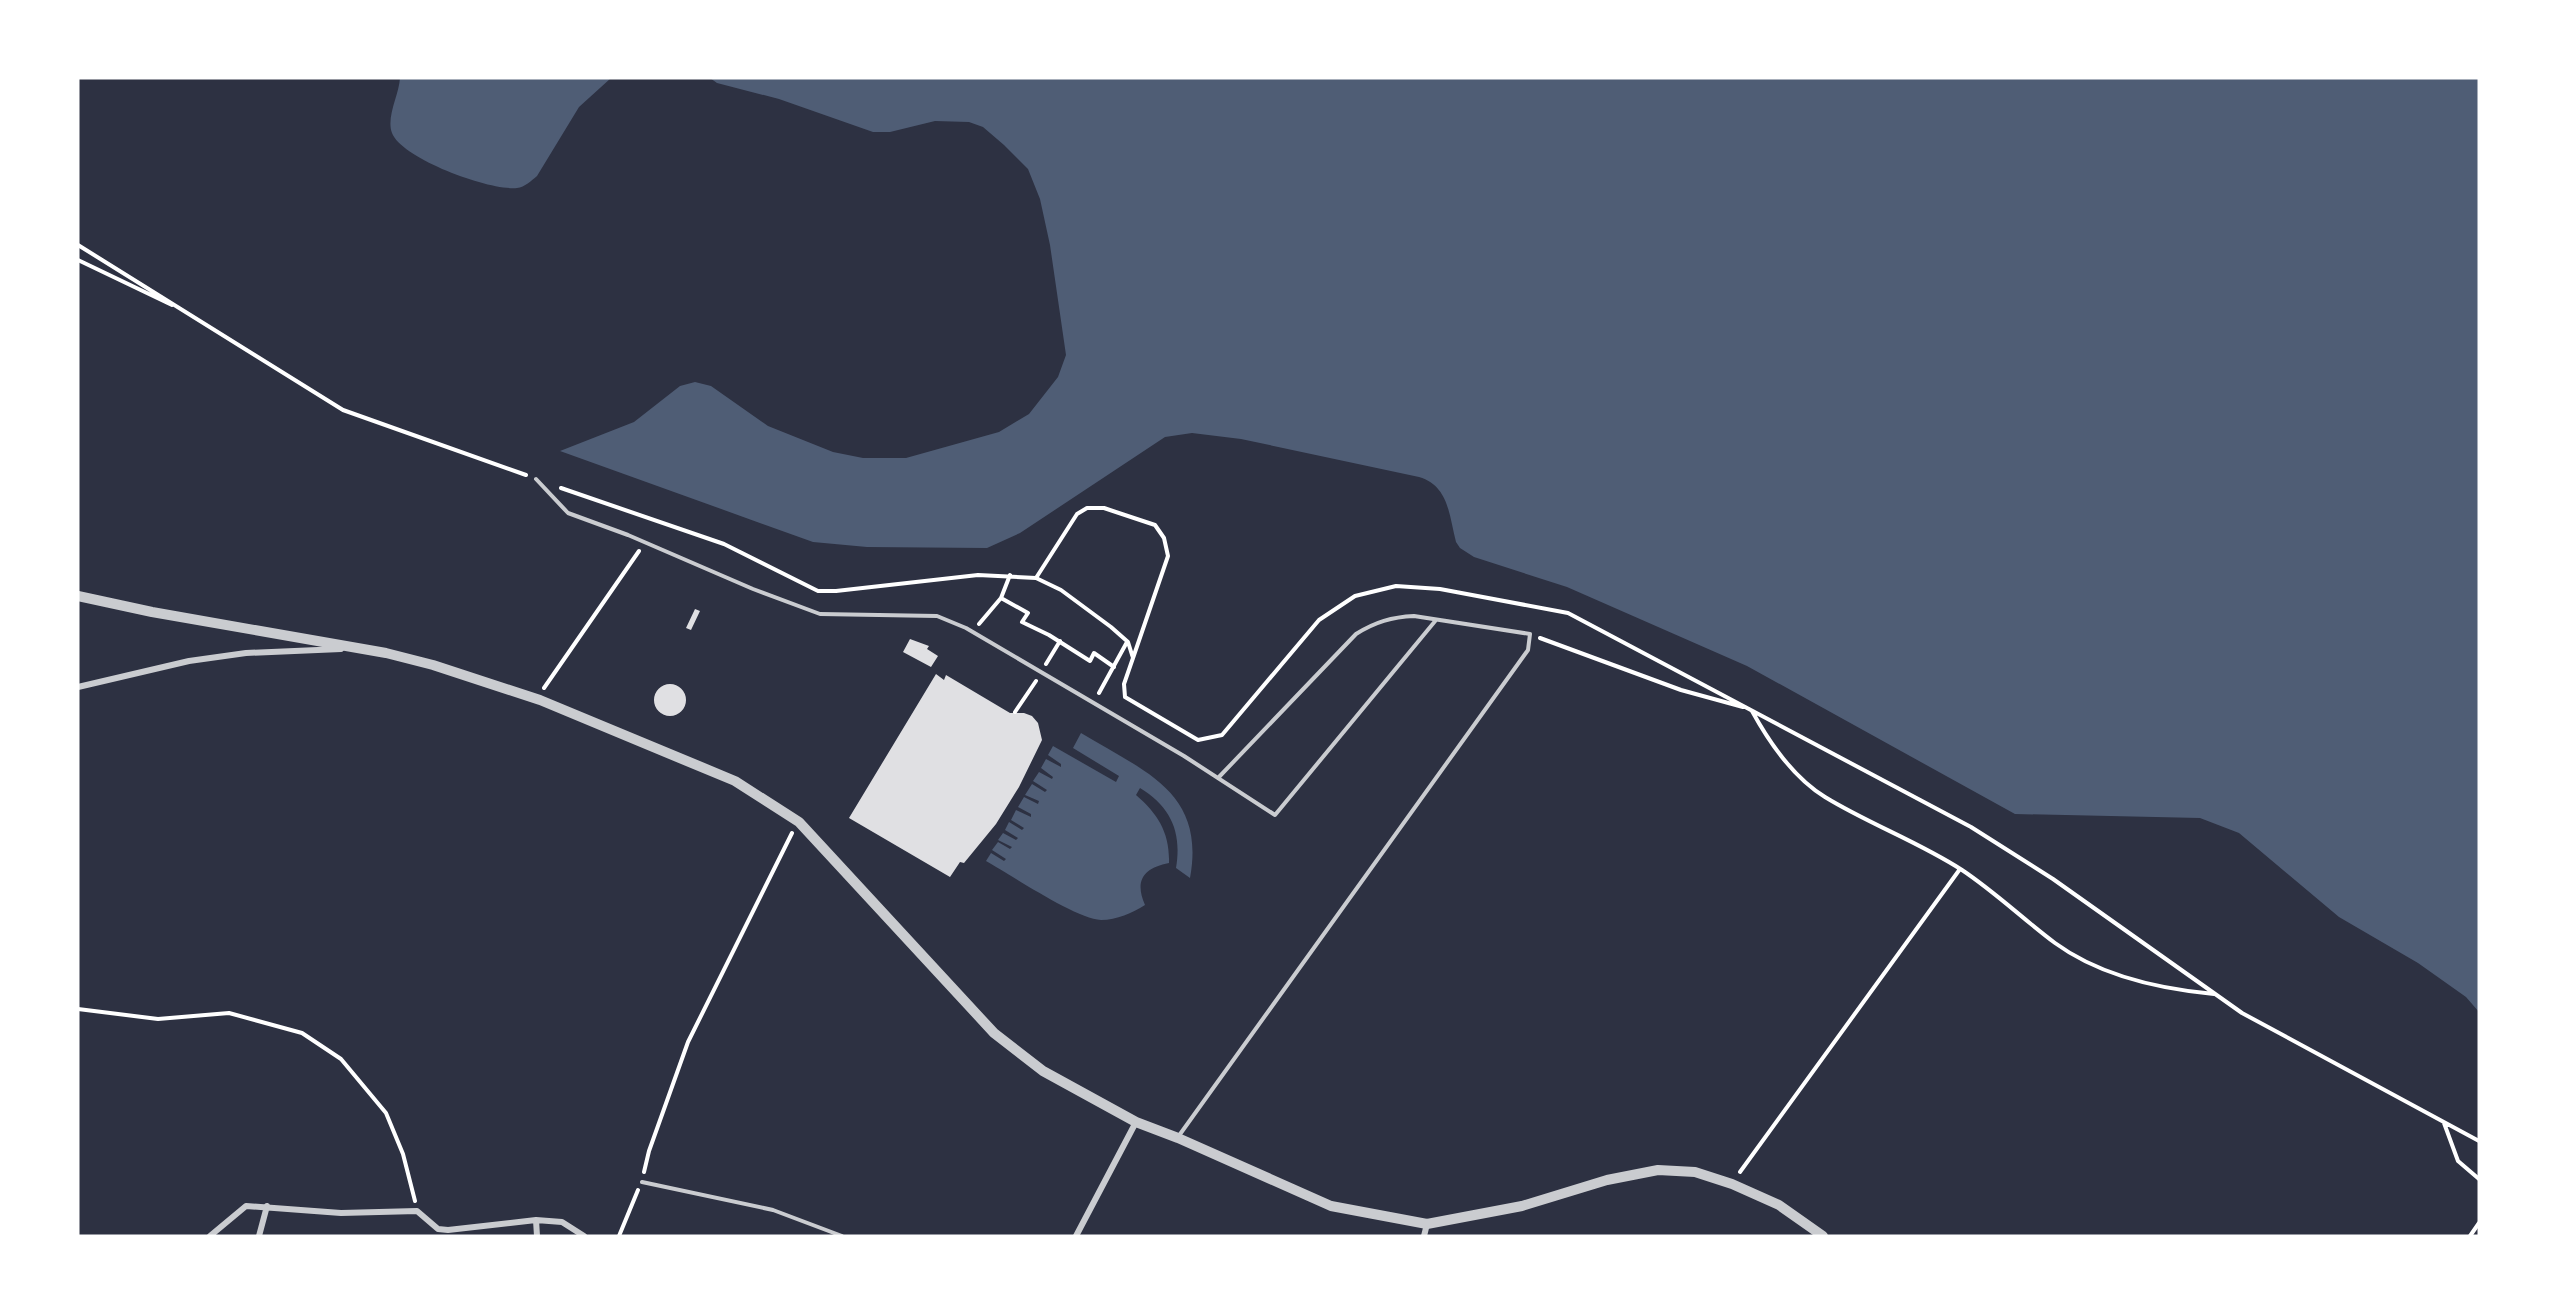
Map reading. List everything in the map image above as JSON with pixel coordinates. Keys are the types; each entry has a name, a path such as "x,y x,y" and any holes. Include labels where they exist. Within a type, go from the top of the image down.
{"street":[{"path":"78,596 152,612 363,649 433,665 540,700 735,781 799,822 994,1033 1043,1071 1136,1122 1178,1138 1331,1206 1427,1224 1522,1206 1608,1180 1658,1170 1695,1172 1732,1184 1779,1205 1823,1236"},
{"path":"78,687 189,661 246,653 363,649"},
{"path":"1076,1236 1136,1122"},
{"path":"210,1236 246,1206 341,1213 417,1211 448,1233 536,1220 562,1222 584,1236"},
{"path":"259,1236 267,1206"},
{"path":"536,1220 537,1236"},
{"path":"1424,1236 1427,1224"}],"lane":[{"path":"536,479 568,513 820,614 937,616 966,628 1218,778 1275,815 1436,620"},
{"path":"1178,1138 1528,650 1530,634 1414,616 1396,617 1372,624 1356,634 1218,778"},
{"path":"642,1182 773,1210 842,1236"}],"path":[{"path":"78,245 344,410 724,544 818,591 978,575 1036,578 1061,590 1128,642 1133,658"},
{"path":"78,260 190,313"},
{"path":"1036,578 1077,514 1087,508 1104,508 1155,525 1164,538 1168,556 1124,684 1125,697 1198,740 1222,735 1319,620 1355,596 1396,586 1440,589 1568,613 1971,827 2053,879 2242,1013 2479,1141"},
{"path":"540,700 544,689 645,542"},
{"path":"986,616 1001,598 1010,575"},
{"path":"1001,598 1028,613 1022,622 1049,634 1090,660 1094,653 1114,667"},
{"path":"1530,634 1681,690 1752,710 1767,738 1800,775 1823,796 1960,869 2012,906 2056,944 2101,969 2178,990 2215,994"},
{"path":"1104,686 1128,642"},
{"path":"619,1236 642,1182 649,1151 688,1042 785,843 799,822"},
{"path":"1732,1184 1960,869"},
{"path":"78,1009 158,1019 229,1013 302,1033 341,1059 386,1113 403,1154 417,1211"},
{"path":"2444,1122 2458,1161 2479,1179"},
{"path":"2470,1236 2479,1223"}],"water":[{"path":"400,78 611,78 579,107 537,176 517,188 504,188 468,179 429,163 399,143 392,133 391,120"},
{"path":"710,78 2479,78 2479,1012 2466,997 2418,963 2339,917 2239,833 2200,818 2015,814 1747,666 1567,587 1474,557 1460,548 1456,542 1442,494 1429,481 1419,477 1241,439 1192,433 1165,437 1020,533 987,548 867,547 813,542 560,451 634,422 680,386 695,382 711,386 768,426 833,452 863,458 906,458 999,432 1029,414 1058,377 1066,355 1050,245 1040,199 1028,169 1004,145 983,127 969,122 935,121 890,132 873,132 779,99 717,83"},
{"path":"1081,733 1126,759 1165,787 1179,804 1188,824 1192,848 1190,878 1176,868 1177,843 1167,812 1151,795 1140,788 1136,795 1151,809 1165,833 1169,863 1153,868 1144,876 1141,889 1145,905 1113,919 1090,918 1076,912 986,861 991,853 1004,861 1006,859 992,850 998,842 1010,849 1012,847 998,840 1003,833 1016,840 1018,838 1005,830 1009,822 1022,830 1024,828 1011,820 1016,810 1031,817 1031,814 1018,807 1024,797 1038,804 1039,801 1025,795 1032,784 1045,792 1047,790 1033,781 1039,772 1052,779 1053,777 1041,768 1046,759 1061,767 1061,764 1048,755 1053,746 1116,782 1119,776 1073,748"}],"building":[{"path":"695,609 700,611 691,630 686,628"},
{"path":"910,639 929,646 927,649 938,656 931,667 903,652"},
{"path":"936,674 944,680 946,675 1010,713 1024,713 1032,716 1038,723 1042,740 1019,787 996,824 964,863 960,862 950,877 849,818"},
{"path":"670,684 682,688 686,700 682,712 670,716 658,712 654,700 658,688"}]}
